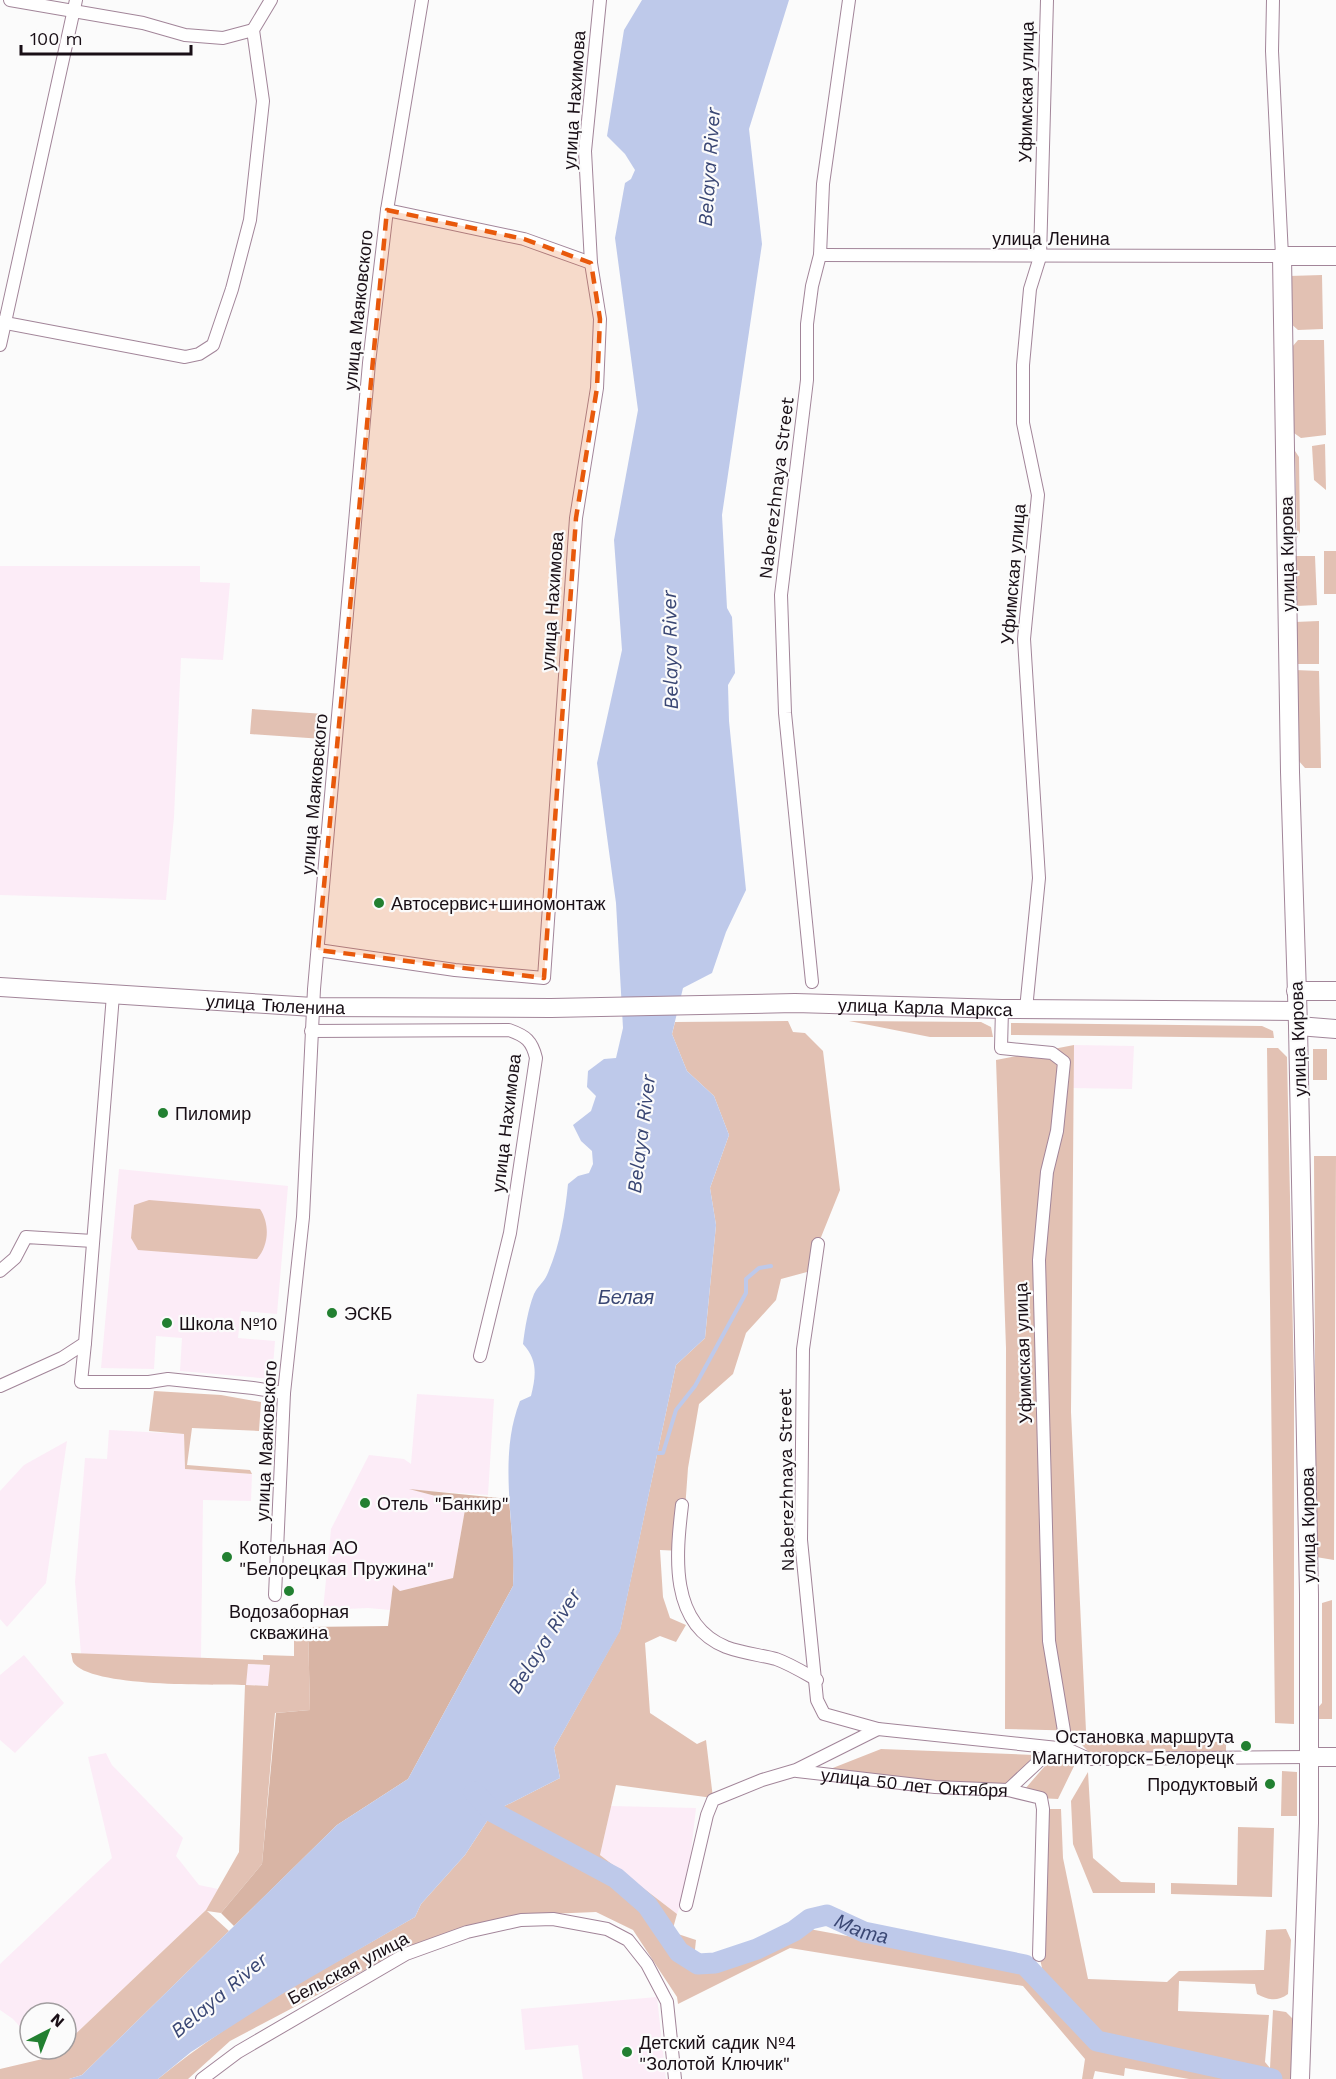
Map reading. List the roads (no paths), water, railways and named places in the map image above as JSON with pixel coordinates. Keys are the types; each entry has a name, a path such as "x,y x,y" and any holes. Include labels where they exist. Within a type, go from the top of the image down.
{"main road":[{"path":"1282,256 1336,256"},
{"name":"улица Кирова","path":"1282,256 1290,772 1298,1018 1309,1757 1300,2072"},
{"name":"улица Тюленина","path":"0,987 313,1007 551,1008"},
{"path":"1296,991 1336,991"},
{"name":"улица Карла Маркса","path":"551,1008 795,1003 1026,1009 1298,1018 1336,1029"},
{"path":"1309,1757 1336,1757"}],"street":[{"path":"10,0 75,5 185,35 223,38 253,30"},
{"path":"2,322 185,357 199,354 213,345 232,289 250,220 263,101 253,30 271,0"},
{"name":"улица Маяковского","path":"275,1595 284,1394 303,1217 311,1031 369,363 387,210 422,0"},
{"name":"улица Нахимова","path":"318,950 455,970 544,978 576,518 597,388 600,319 591,263 585,151 600,0"},
{"name":"Naberezhnaya Street","path":"812,982 785,712 781,595 807,380 807,324 812,286 820,255 823,184 849,0"},
{"name":"Уфимская улица","path":"1026,1009 1039,878 1024,639 1038,495 1023,423 1023,365 1030,289 1040,257 1047,0"},
{"name":"улица Кирова","path":"1273,0 1272,51 1282,256"},
{"path":"0,345 2,322 75,5"},
{"path":"387,210 524,239 591,263"},
{"name":"улица Ленина","path":"820,255 1282,256"},
{"path":"113,995 81,1382 149,1382 168,1379 284,1394"},
{"name":"Уфимская улица","path":"1002,1009 1001,1048 1052,1053 1064,1062 1057,1131 1047,1172 1039,1260 1049,1641 1067,1749"},
{"name":"улица Нахимова","path":"311,1031 509,1030 523,1035 533,1044 536,1058 510,1233 480,1356"},
{"path":"0,1271 15,1258 26,1237 93,1241"},
{"name":"Naberezhnaya Street","path":"818,1244 803,1349 801,1528 817,1680 817,1700 824,1714 878,1729"},
{"path":"0,1386 62,1358 85,1343"},
{"path":"682,1505 676,1551 684,1606 704,1633 726,1647 778,1660 817,1680"},
{"path":"878,1729 1067,1749 1089,1758 1309,1757"},
{"name":"улица 50 лет Октября","path":"686,1905 707,1815 713,1800 762,1780 796,1770 878,1729"},
{"name":"улица 50 лет Октября","path":"796,1770 935,1787 1008,1790 1053,1748"},
{"path":"1008,1790 1041,1798 1043,1809 1039,1955"},
{"name":"Бельская улица","path":"202,2079 238,2052 406,1954 467,1932 522,1920 577,1921 607,1929 628,1940 647,1964 667,2002 675,2079"}],"water":[{"name":"Белая","path":"642,0 789,0 749,129 762,244 722,515 727,608 732,617 735,673 728,685 729,721 746,890 726,932 712,973 683,988 672,1034 687,1071 714,1096 729,1135 710,1188 716,1225 705,1338 676,1365 620,1631 554,1748 560,1778 493,1812 465,1855 421,1904 415,1917 282,1994 191,2052 158,2079 69,2079 82,2075 337,1825 408,1779 513,1586 508,1469 513,1423 520,1401 531,1396 534,1382 533,1362 523,1344 527,1319 534,1294 546,1278 559,1241 568,1184 578,1176 589,1173 593,1164 592,1151 581,1141 573,1125 591,1111 596,1096 587,1087 588,1071 604,1059 616,1058 623,1028 616,903 597,763 622,650 614,540 638,410 615,238 625,183 631,179 635,170 625,154 607,136 624,30"}],"waterway":[{"path":"654,1453 663,1453 676,1410 695,1386 746,1293 746,1279 759,1268 771,1266"},
{"name":"Мата","path":"474,1792 493,1812 616,1878 647,1905 679,1952 698,1964 715,1963 757,1949 794,1931 810,1919 827,1915 864,1932 1025,1965 1097,2041 1272,2079"}],"place":[{"name":"Автосервис+шиномонтаж","path":"379,903"},
{"name":"Пиломир","path":"163,1113"},
{"name":"ЭСКБ","path":"332,1313"},
{"name":"Школа №10","path":"167,1323"},
{"name":"Отель \"Банкир\"","path":"365,1503"},
{"name":"Котельная АО \"Белорецкая Пружина\"","path":"227,1557"},
{"name":"Водозаборная скважина","path":"289,1591"},
{"name":"Остановка маршрута Магнитогорск-Белорецк","path":"1246,1746"},
{"name":"Продуктовый","path":"1270,1784"},
{"name":"Детский садик №4 \"Золотой Ключик\"","path":"627,2052"}],"water label":[{"name":"Belaya River","path":"709,167"},
{"name":"Belaya River","path":"670,650"},
{"name":"Belaya River","path":"641,1134"},
{"name":"Belaya River","path":"544,1641"},
{"name":"Belaya River","path":"219,1995"}]}
